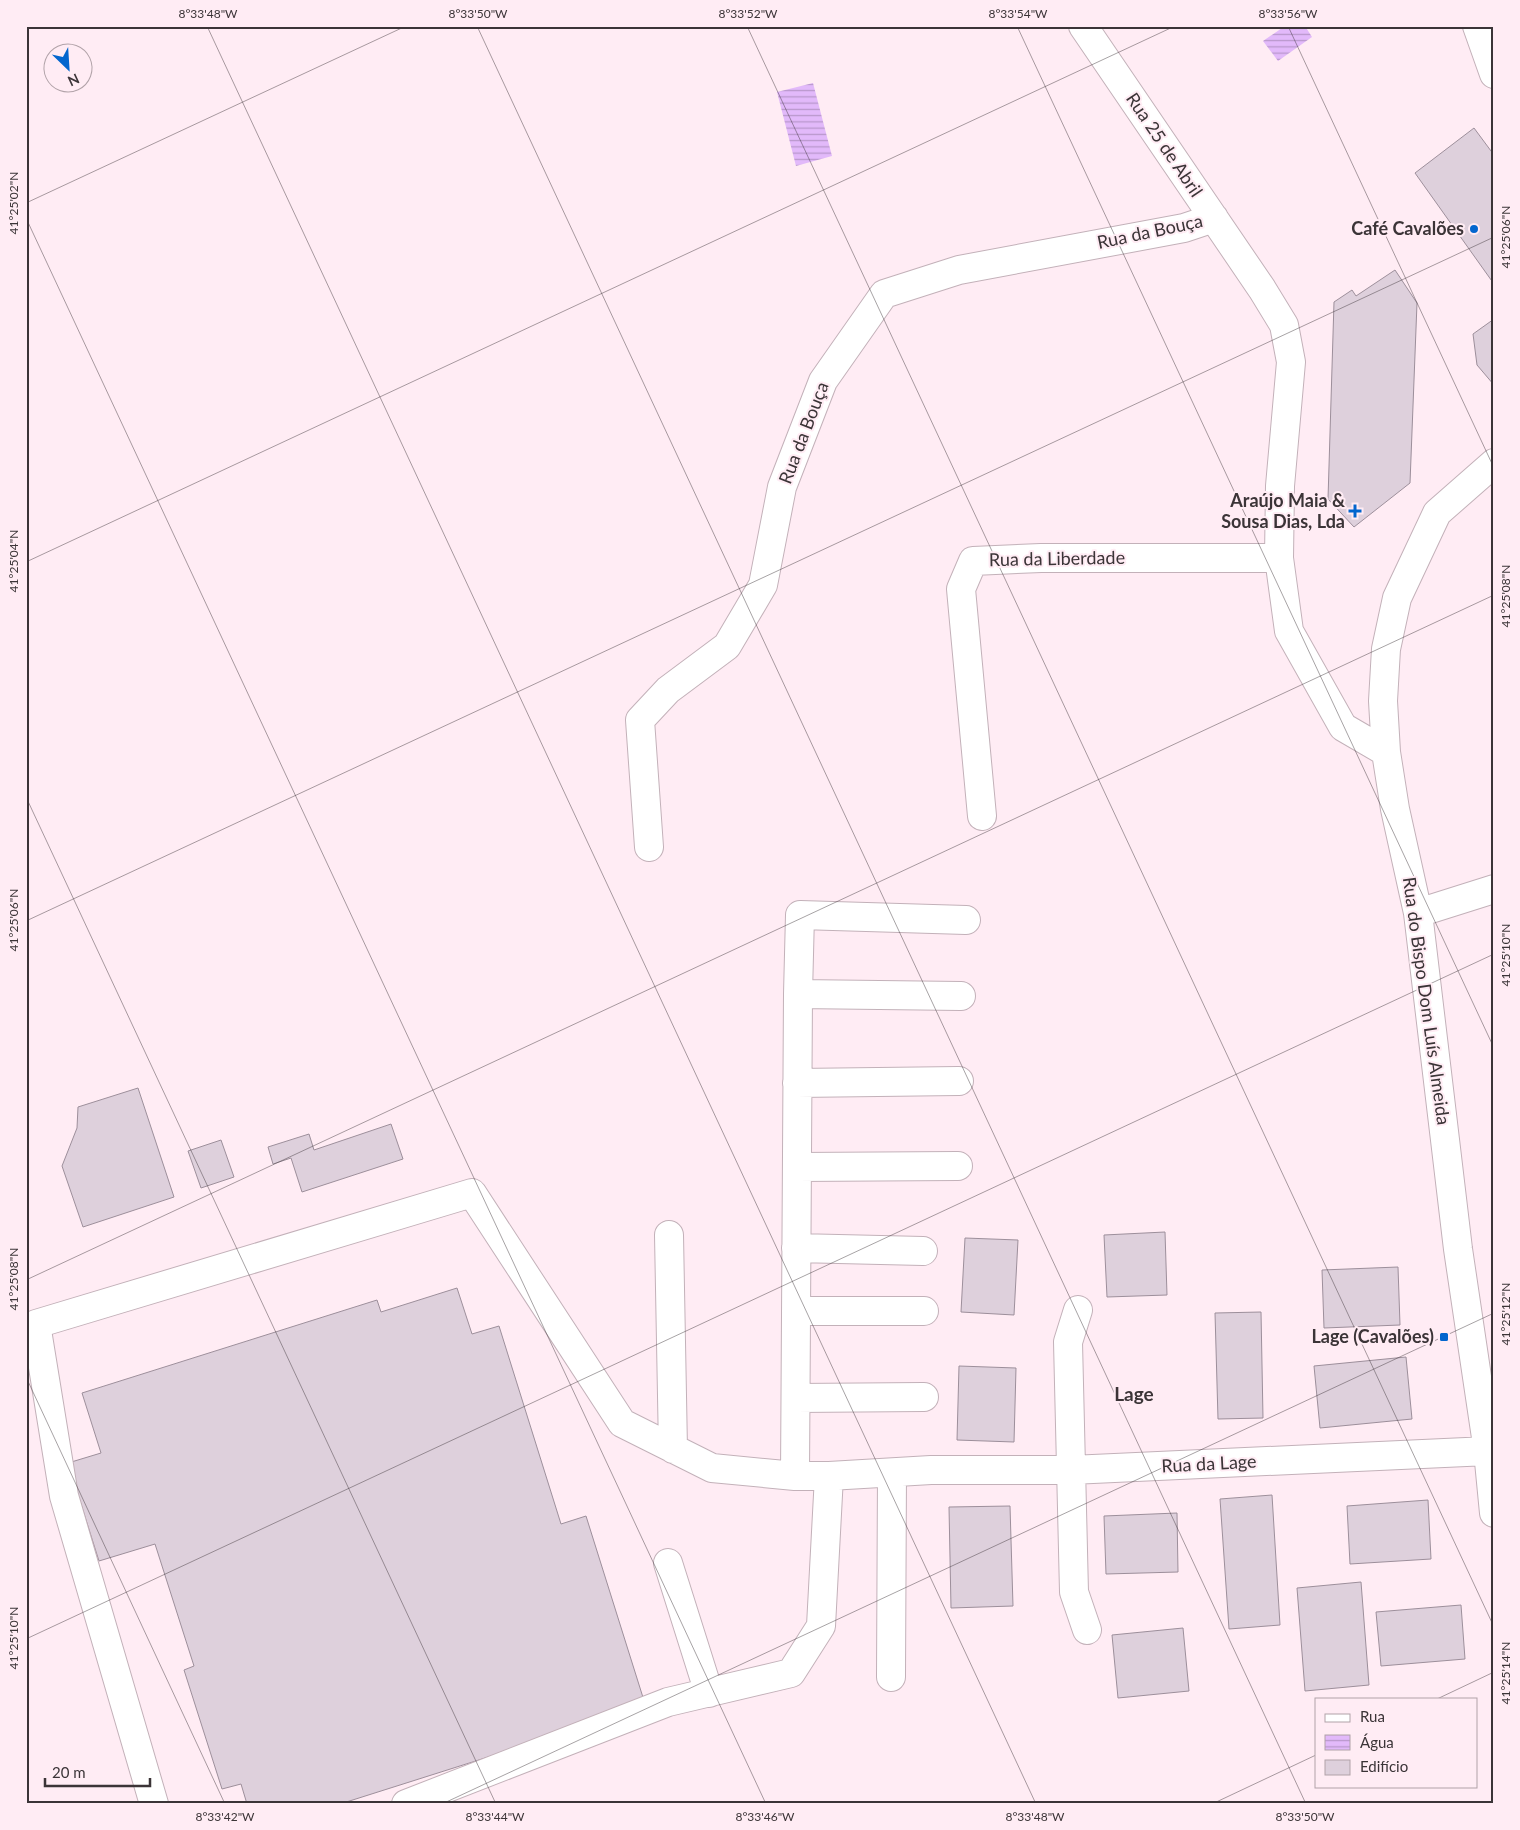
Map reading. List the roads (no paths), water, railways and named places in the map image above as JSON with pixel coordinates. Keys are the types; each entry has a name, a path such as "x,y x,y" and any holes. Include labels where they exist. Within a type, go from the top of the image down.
{"street":[{"name":"Rua 25 de Abril","path":"1083,26 1284,324 1291,362 1280,486 1279,558 1288,630 1343,726 1386,752"},
{"path":"1477,26 1494,74"},
{"name":"Rua da Bouça","path":"649,847 640,720 668,690 727,646 763,585 782,487 823,381 884,294 959,270 1184,228 1214,218"},
{"name":"Rua do Bispo Dom Luís Almeida","path":"1494,463 1437,513 1397,598 1386,649 1383,701 1386,752 1418,913 1458,1249 1488,1451 1494,1513"},
{"name":"Rua da Liberdade","path":"982,816 961,589 973,561 1041,558 1279,558"},
{"path":"1418,913 1494,890"},
{"path":"795,1476 797,1082 800,915 966,920"},
{"path":"798,994 960,996"},
{"path":"797,1082 959,1081"},
{"path":"797,1167 958,1166"},
{"name":"Rua da Lage","path":"154,1804 64,1496 36,1324 472,1193 622,1423 712,1468 795,1476 829,1476 931,1470 1071,1470 1488,1451"},
{"path":"669,1235 673,1448"},
{"path":"796,1248 923,1251"},
{"path":"1078,1310 1068,1342 1074,1592 1088,1630"},
{"path":"796,1311 924,1311"},
{"path":"796,1398 924,1397"},
{"path":"891,1677 892,1473"},
{"path":"406,1804 668,1702 791,1673 821,1626 829,1476"},
{"path":"668,1563 709,1693"}],"water":[{"path":"1285,26 1305,26 1312,37 1278,61 1263,41"},
{"path":"813,83 832,156 796,166 777,92"}],"place":[{"name":"Café Cavalões","path":"1474,229"},
{"name":"Araújo Maia & Sousa Dias, Lda","path":"1355,511"},
{"name":"Lage (Cavalões)","path":"1444,1337"}],"district":[{"name":"Lage","path":"1134,1394"}]}
